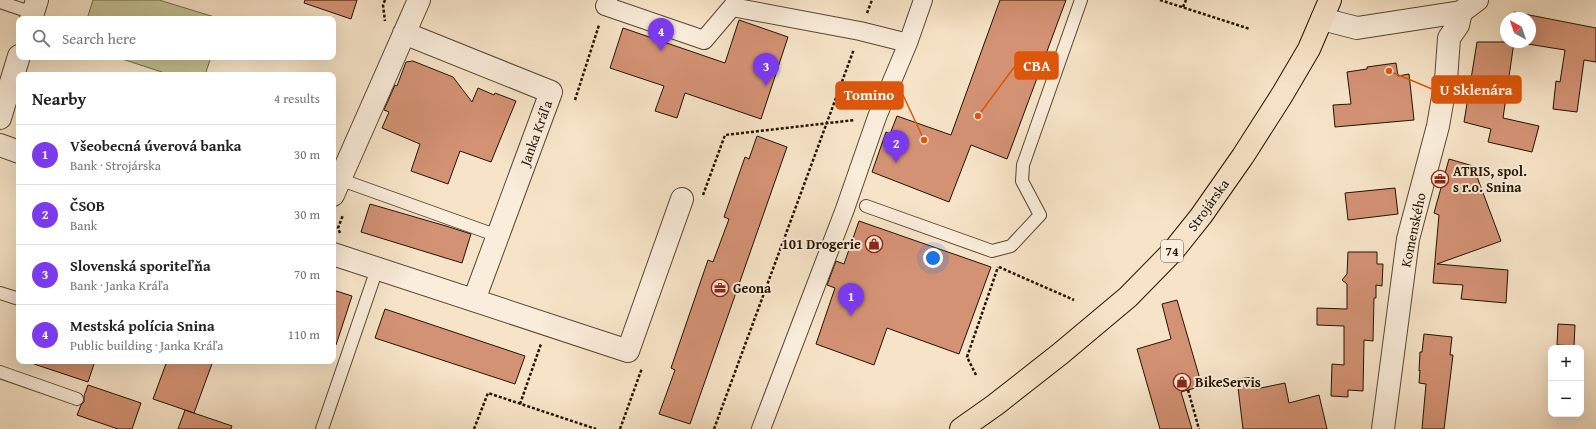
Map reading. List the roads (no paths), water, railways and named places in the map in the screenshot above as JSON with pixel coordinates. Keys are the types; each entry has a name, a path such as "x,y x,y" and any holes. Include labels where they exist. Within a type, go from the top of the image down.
{"main road":[{"name":"Strojárska","path":"961,429 1012,391 1128,297 1173,251 1201,216 1247,150 1282,95 1309,49 1326,9"}],"street":[{"path":"336,182 419,0"},
{"path":"761,429 845,209 877,118 908,43 923,0"},
{"path":"607,3 704,40 732,7 908,43"},
{"name":"Komenského","path":"1326,9 1357,28 1466,4"},
{"name":"Komenského","path":"1383,429 1408,239 1438,126 1446,80 1449,38 1458,25 1466,4"},
{"name":"Janka Kráľa","path":"404,33 551,92 474,300"},
{"path":"0,118 18,60"},
{"path":"0,145 16,151"},
{"path":"336,255 628,351 692,200"}],"lane":[{"path":"866,206 992,251 1011,246 1040,215 1022,181 1023,165 1081,0"},
{"path":"0,2 33,11"},
{"path":"336,184 498,236"},
{"path":"322,429 377,269"},
{"path":"0,293 16,299"},
{"path":"0,372 77,399"}],"place":[{"name":"Mestská polícia Snina","path":"661,51"},
{"name":"U Sklenára","path":"1389,71"},
{"name":"Slovenská sporiteľňa","path":"766,86"},
{"name":"CBA","path":"978,116"},
{"name":"Tomino","path":"924,140"},
{"name":"ČSOB","path":"896,163"},
{"name":"ATRIS, spol. s r.o. Snina","path":"1440,179"},
{"name":"101 Drogerie","path":"874,244"},
{"name":"Geona","path":"720,288"},
{"name":"Všeobecná úverová banka","path":"851,316"},
{"name":"BikeServis","path":"1182,382"}]}
